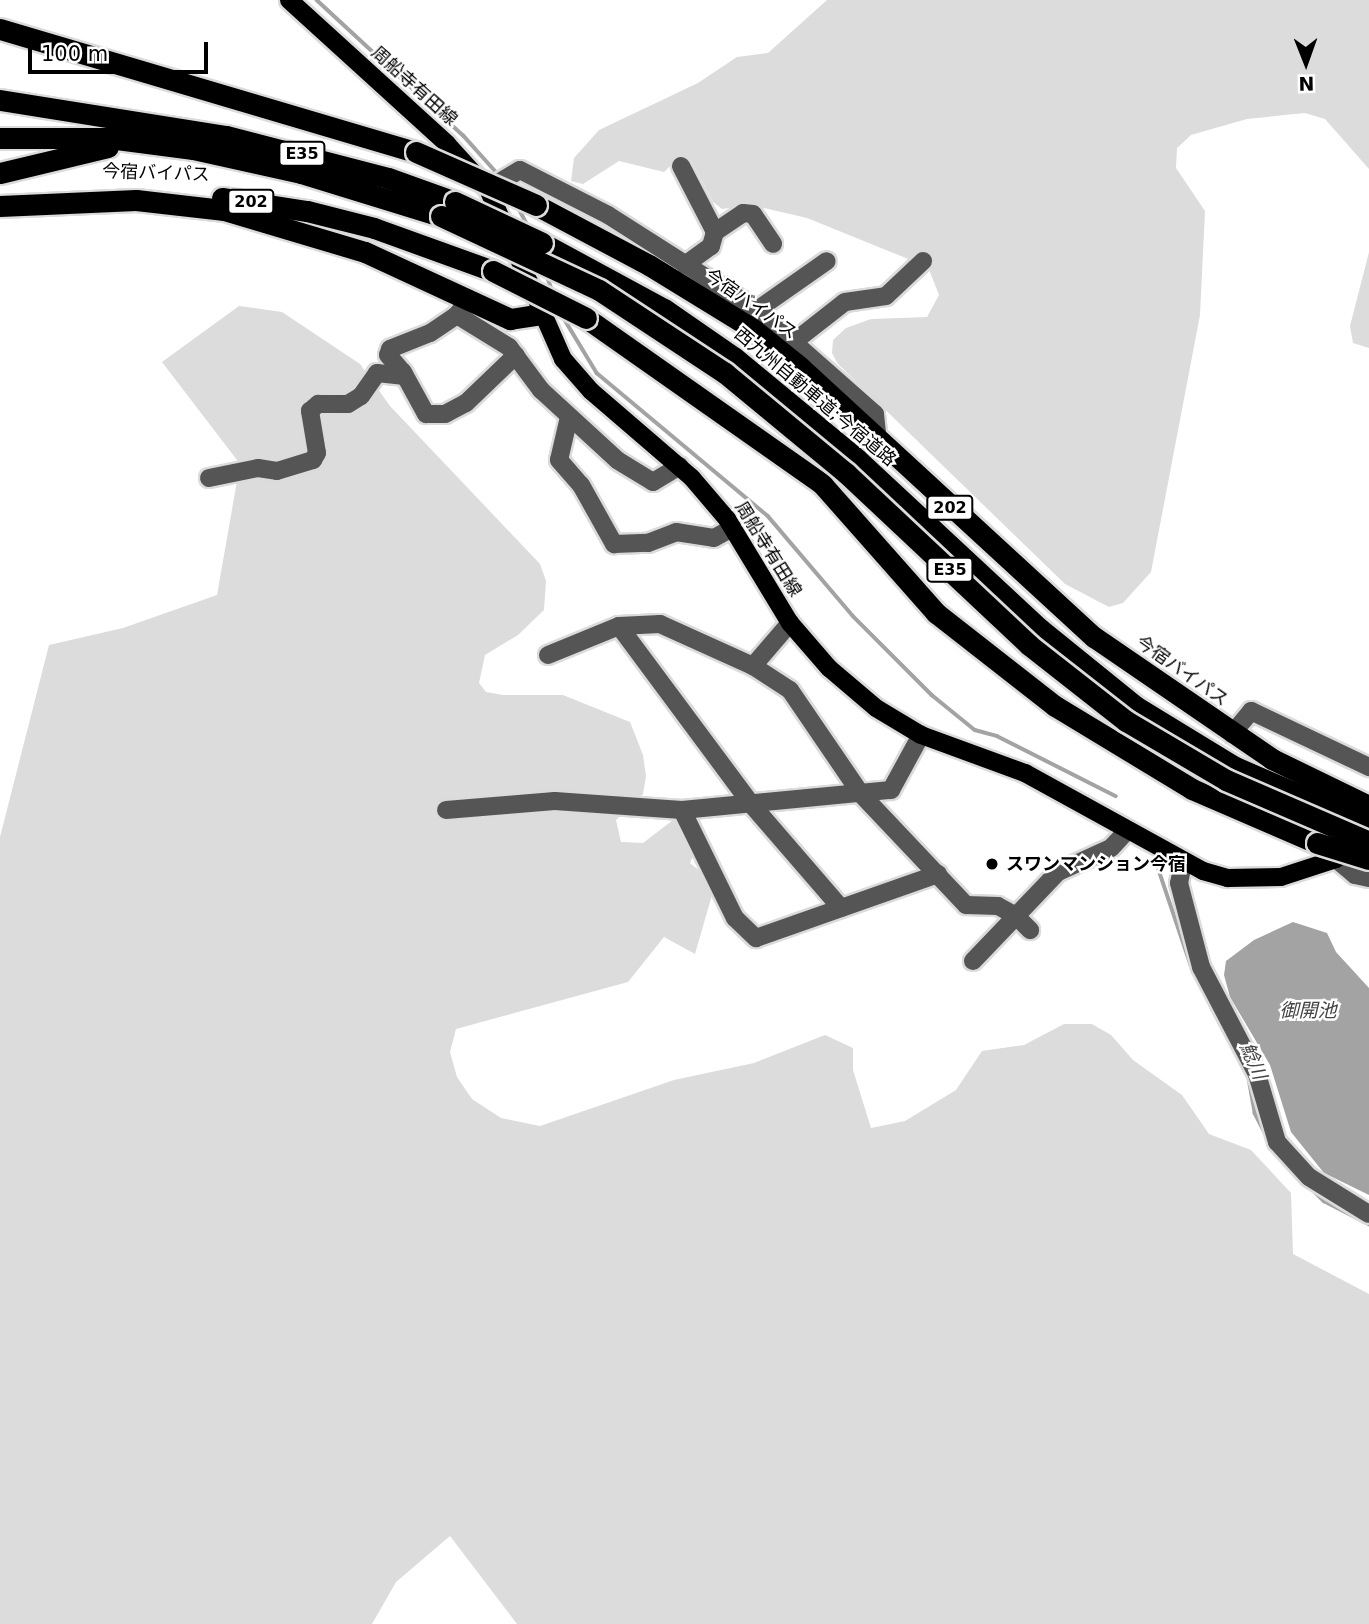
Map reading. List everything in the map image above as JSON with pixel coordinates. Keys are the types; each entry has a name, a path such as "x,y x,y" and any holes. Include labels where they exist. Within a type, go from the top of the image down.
{"highway":[{"name":"今宿バイパス","path":"0,29 416,152 536,205 649,265 753,329 799,366 871,437 1094,637 1272,759 1369,806"},
{"name":"西九州自動車道;今宿道路","path":"0,100 226,136 388,178 455,202 607,275 735,358 800,410 1040,629 1135,706 1235,767 1369,825"},
{"name":"E35","path":"0,138 155,143 268,165 382,196 441,216 552,265 655,324 789,424 1029,645 1126,721 1226,780 1369,839"},
{"path":"0,173 97,148 155,143"},
{"path":"42,164 79,162"},
{"path":"267,179 382,196"},
{"name":"今宿バイパス","path":"0,204 98,193 231,199 307,211 374,228 493,271 586,318 822,484 936,612 1055,706 1192,789 1317,843 1369,859"},
{"path":"0,204 136,200 224,210 365,252 463,307 510,319 540,314"}],"main road":[{"name":"周船寺有田線","path":"289,0 447,144 488,189 540,314 563,359 591,391 680,466 732,528 790,623 853,690 921,735 1025,773 1183,863 1228,878 1281,877 1336,859 1369,839"}],"street":[{"path":"681,166 715,232"},
{"path":"488,189 520,170 608,215 757,310 875,414 877,433 871,437"},
{"path":"685,265 711,246 715,232 743,213 753,214 773,244"},
{"path":"757,310 827,261"},
{"path":"794,341 845,302 886,296 923,261"},
{"path":"516,355 466,403 445,414 426,414 405,376 388,355 390,349 429,333 463,307 516,355 541,390 569,417 645,478 653,482 666,478 680,466"},
{"path":"209,478 258,468 277,471 313,460 317,453 310,411 318,404 348,404 361,396 377,373 405,376"},
{"path":"569,417 559,460 581,485 614,544 629,547 676,532 714,538 732,528"},
{"path":"753,666 790,623"},
{"path":"548,655 619,626 660,624 753,666 790,690 861,794 966,905 998,906 1016,916 1030,930"},
{"path":"619,626 752,805 841,908"},
{"path":"1232,734 1251,711 1369,767"},
{"path":"446,810 555,801 682,810 891,790 921,735"},
{"path":"682,810 735,918 756,938 938,874"},
{"path":"973,961 1058,872 1078,859 1105,851 1127,831"},
{"path":"1336,859 1355,875 1369,878"},
{"path":"1183,863 1179,883 1201,967 1256,1074 1277,1142 1309,1177 1369,1214"}],"shaded area":[{"path":"827,0 1369,0 1369,169 1325,119 1305,113 1247,119 1191,135 1177,148 1176,168 1205,211 1200,315 1151,572 1123,603 1109,607 1065,584 838,364 832,353 833,340 846,328 871,319 927,317 939,295 928,267 807,218 751,205 722,209 713,202 690,158 680,157 664,172 619,161 583,184 571,181 574,158 599,130 698,83 737,57 768,53"},
{"path":"1369,252 1369,348 1353,343 1350,326"},
{"path":"239,306 282,312 360,364 390,406 540,564 546,581 544,610 518,635 485,655 479,683 486,692 503,695 563,695 630,722 643,755 646,776 643,794 616,820 621,842 643,843 677,817 695,851 690,863 701,872 712,895 695,954 664,937 628,982 456,1029 450,1052 457,1077 472,1099 501,1118 540,1126 674,1080 754,1063 825,1035 853,1048 853,1070 871,1128 905,1121 956,1090 982,1051 1024,1045 1064,1024 1092,1024 1111,1035 1133,1060 1182,1095 1209,1134 1251,1150 1291,1193 1293,1254 1369,1294 1369,1624 517,1624 450,1536 396,1582 372,1624 0,1624 0,837 49,645 123,628 217,595 240,464 162,362"}],"water":[{"name":"御開池","path":"1293,922 1327,933 1336,952 1369,988 1369,1195 1324,1173 1291,1132 1270,1065 1230,997 1224,975 1226,961 1254,940"}],"waterway":[{"path":"317,0 463,135 498,174"},
{"path":"517,205 528,226"},
{"path":"547,276 553,292"},
{"path":"562,315 597,373 768,516 853,616 932,695 975,730 997,736 1116,796"},
{"name":"鯰川","path":"1159,870 1193,971"},
{"name":"鯰川","path":"1211,1006 1249,1078 1255,1113 1268,1139"},
{"name":"鯰川","path":"1310,1187 1324,1201 1369,1224"}],"place":[{"name":"スワンマンション今宿","path":"992,864"}]}
